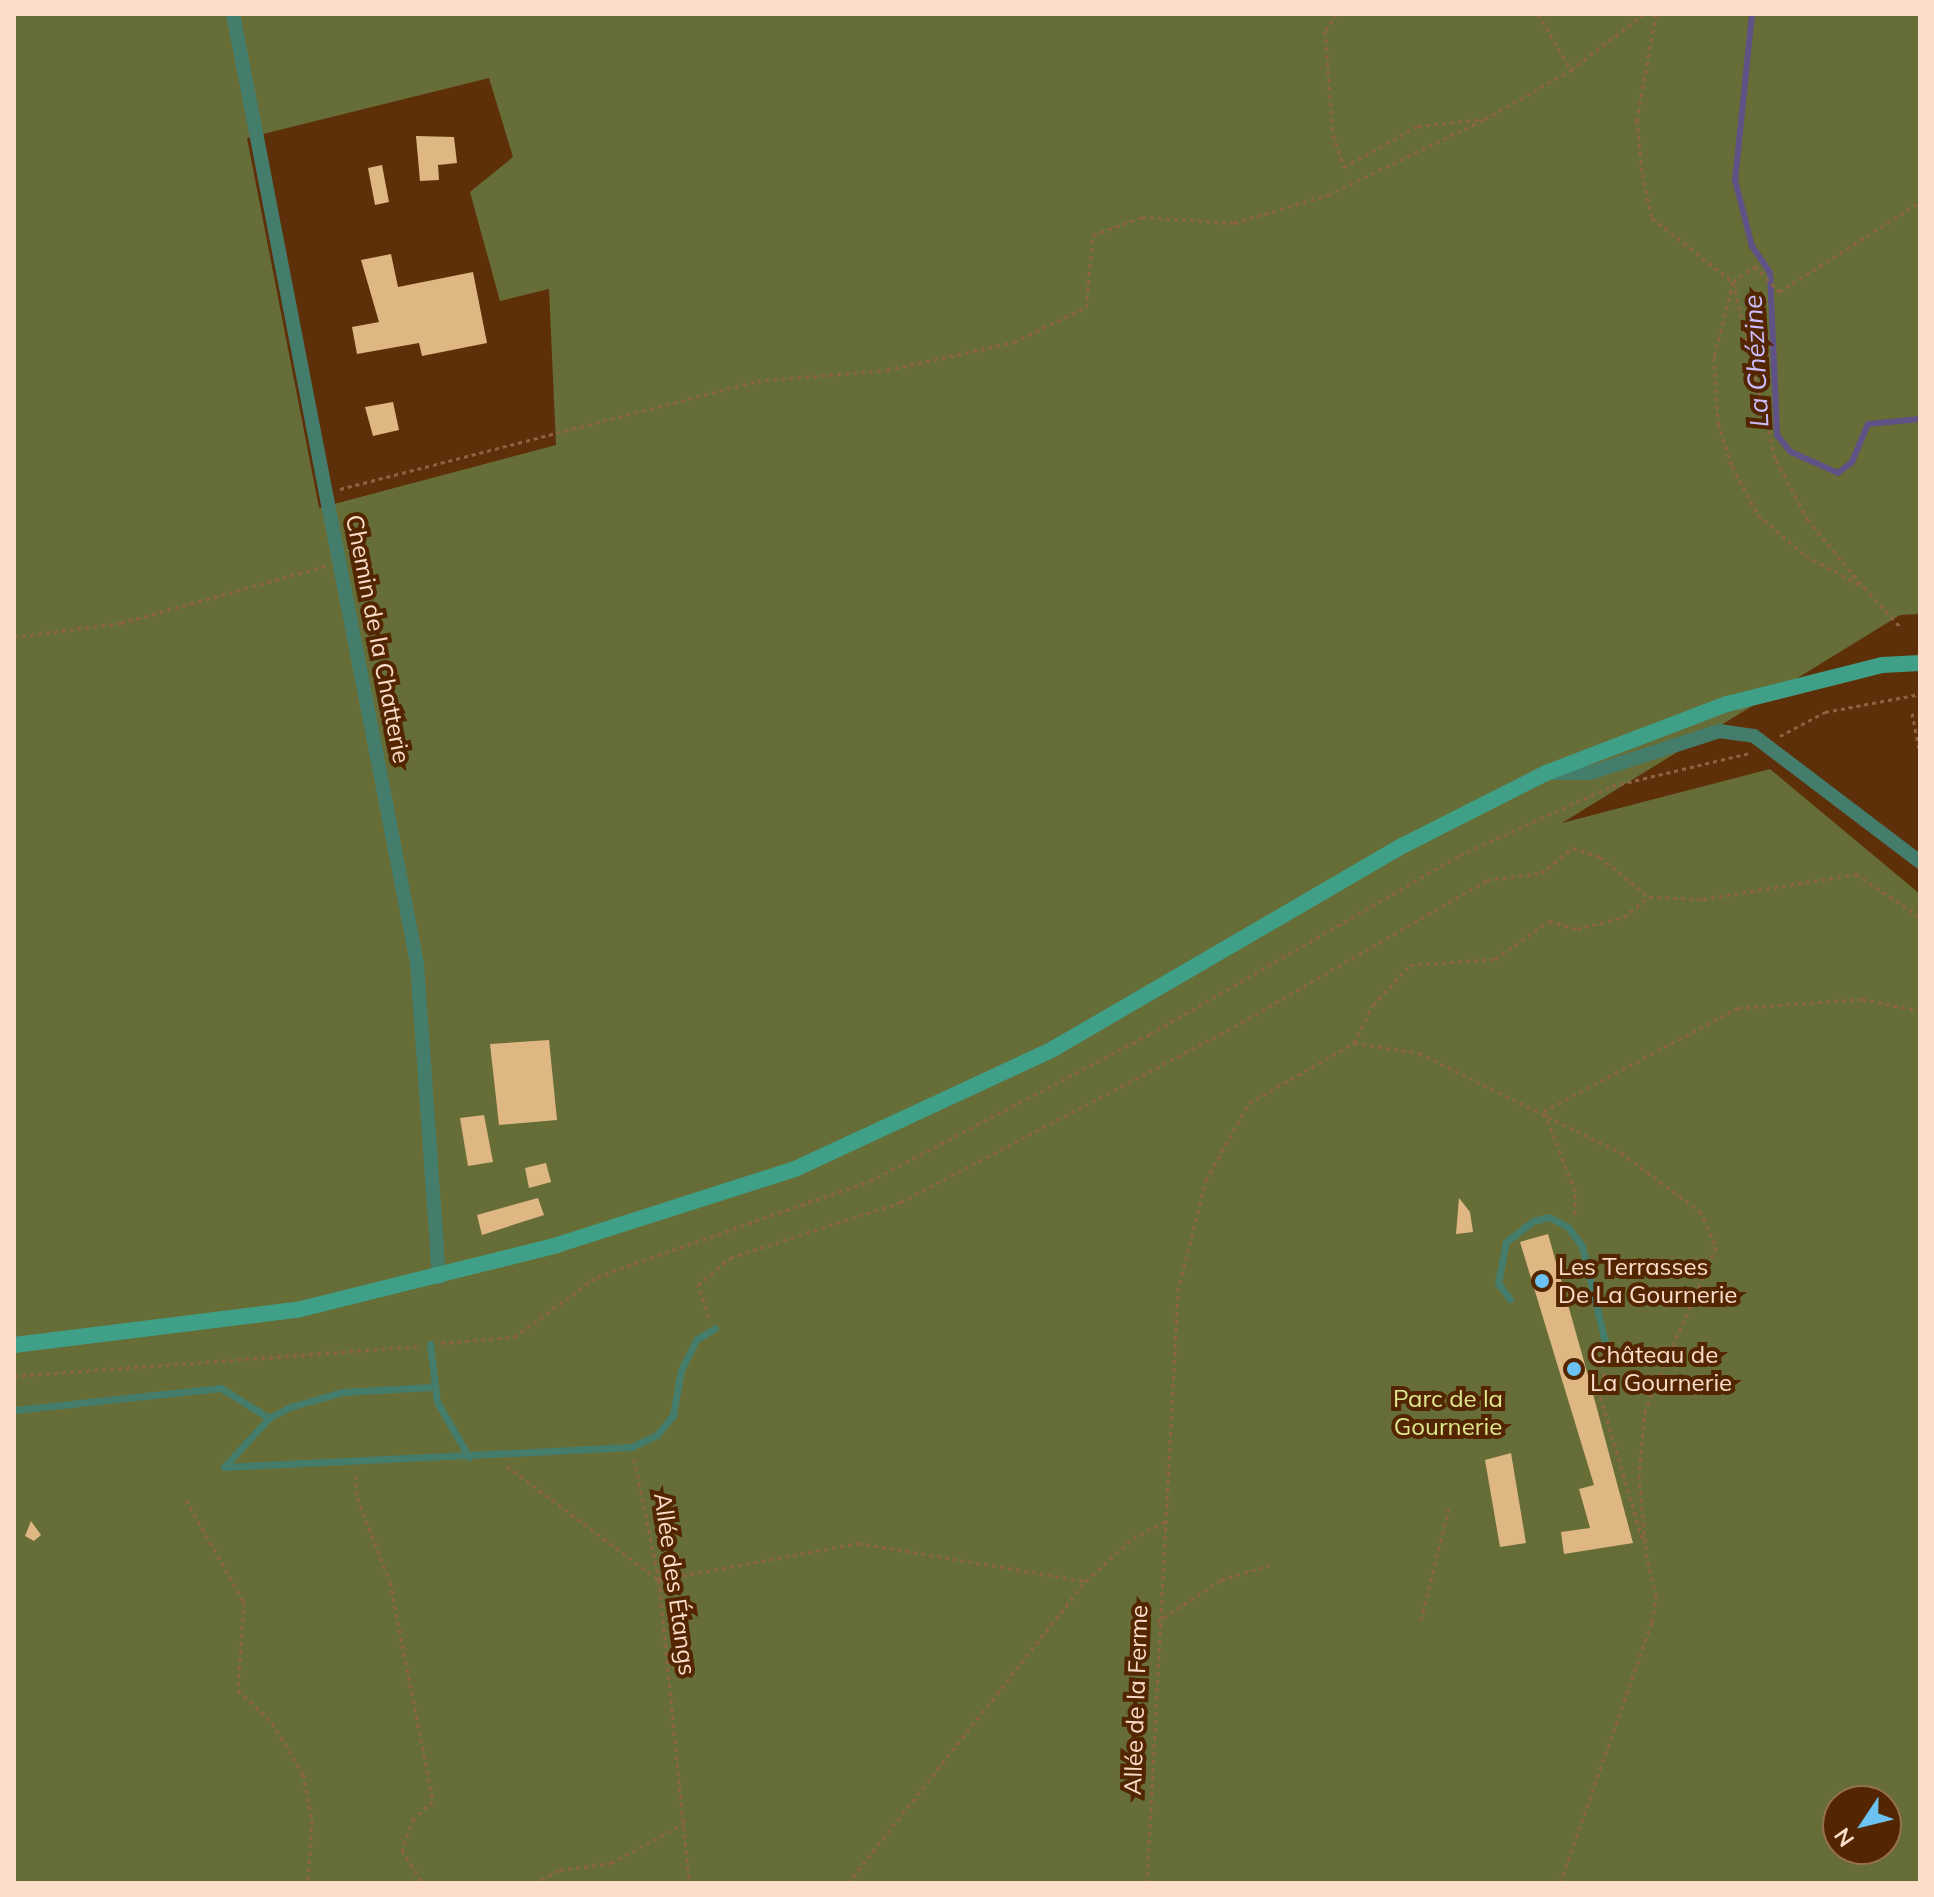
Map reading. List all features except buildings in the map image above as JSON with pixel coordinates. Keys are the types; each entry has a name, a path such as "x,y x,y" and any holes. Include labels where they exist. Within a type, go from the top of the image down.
{"main road":[{"path":"14,1345 266,1315 439,1277 668,1214 928,1113 1546,773 1727,704 1882,665 1920,663"}],"street":[{"name":"Chemin de la Chatterie","path":"233,14 342,563 417,963 439,1277"},
{"path":"1546,773 1590,773 1719,731 1769,744 1920,862"}],"lane":[{"path":"1510,1299 1498,1283 1500,1264 1522,1226 1549,1217 1575,1235 1610,1363"},
{"path":"432,1387 342,1392 269,1418 224,1467 631,1447 657,1435 673,1415 681,1370 697,1339 715,1328"},
{"path":"430,1344 432,1387 455,1443 469,1457"},
{"path":"14,1410 221,1388 269,1418"}],"path":[{"path":"1337,14 1325,31 1333,135 1344,167 1418,126 1485,119"},
{"path":"1538,14 1571,70"},
{"path":"328,492 757,381 887,370 1014,342 1086,307 1093,235 1142,217 1234,223 1282,212 1485,119 1571,70 1644,14"},
{"path":"1656,14 1637,120 1652,218 1733,282 1775,458 1808,520 1901,628"},
{"path":"1864,587 1806,556 1758,515 1732,466 1718,423 1714,357 1733,282 1755,266 1779,292 1920,202"},
{"path":"14,637 121,623 342,563"},
{"path":"14,1376 514,1337 597,1277 870,1181 1150,1034 1485,843 1612,786 1769,744 1825,712 1920,694"},
{"path":"1912,713 1920,753"},
{"path":"715,1328 698,1285 730,1258 901,1202 1227,1031 1487,880 1516,881 1573,848 1587,849 1649,897 1703,899 1856,874 1920,917"},
{"path":"1646,1550 1639,1475 1645,1410 1702,1286 1716,1247 1713,1227 1667,1183 1544,1111 1419,1053 1354,1043 1373,1005 1410,965 1495,959 1549,921 1577,929 1624,917 1649,897"},
{"path":"1544,1111 1738,1008 1862,999 1920,1011"},
{"name":"Allée de la Ferme","path":"1147,1883 1157,1622 1168,1520 1178,1291 1206,1180 1249,1103 1354,1043"},
{"path":"1544,1111 1575,1191 1575,1235"},
{"path":"1560,1883 1652,1622 1656,1596 1646,1550 1598,1389 1610,1363"},
{"name":"Allée des Étangs","path":"631,1447 659,1580 689,1883"},
{"path":"494,1456 659,1580 858,1543 1086,1581"},
{"path":"355,1462 357,1498 390,1582 433,1801 414,1818 402,1850 423,1883"},
{"path":"186,1500 244,1602 238,1690 272,1723 303,1774 312,1820 308,1883"},
{"path":"1421,1620 1449,1508"},
{"path":"848,1883 1086,1581 1133,1538 1168,1520"},
{"path":"1157,1622 1221,1580 1270,1565"},
{"path":"534,1883 560,1870 611,1863 683,1824"}],"green space":[{"name":"Parc de la Gournerie","path":"14,14 1920,14 1920,614 1900,615 1562,823 1770,769 1920,894 1920,1883 14,1883","holes":["489,78 513,157 470,192 500,301 549,289 556,445 319,508 247,138"]}],"waterway":[{"name":"La Chézine","path":"1752,14 1735,180 1752,246 1770,273 1777,435 1791,452 1838,473 1852,462 1868,424 1920,419"}],"place":[{"name":"Les Terrasses De La Gournerie","path":"1542,1281"},
{"name":"Château de La Gournerie","path":"1574,1369"}]}
